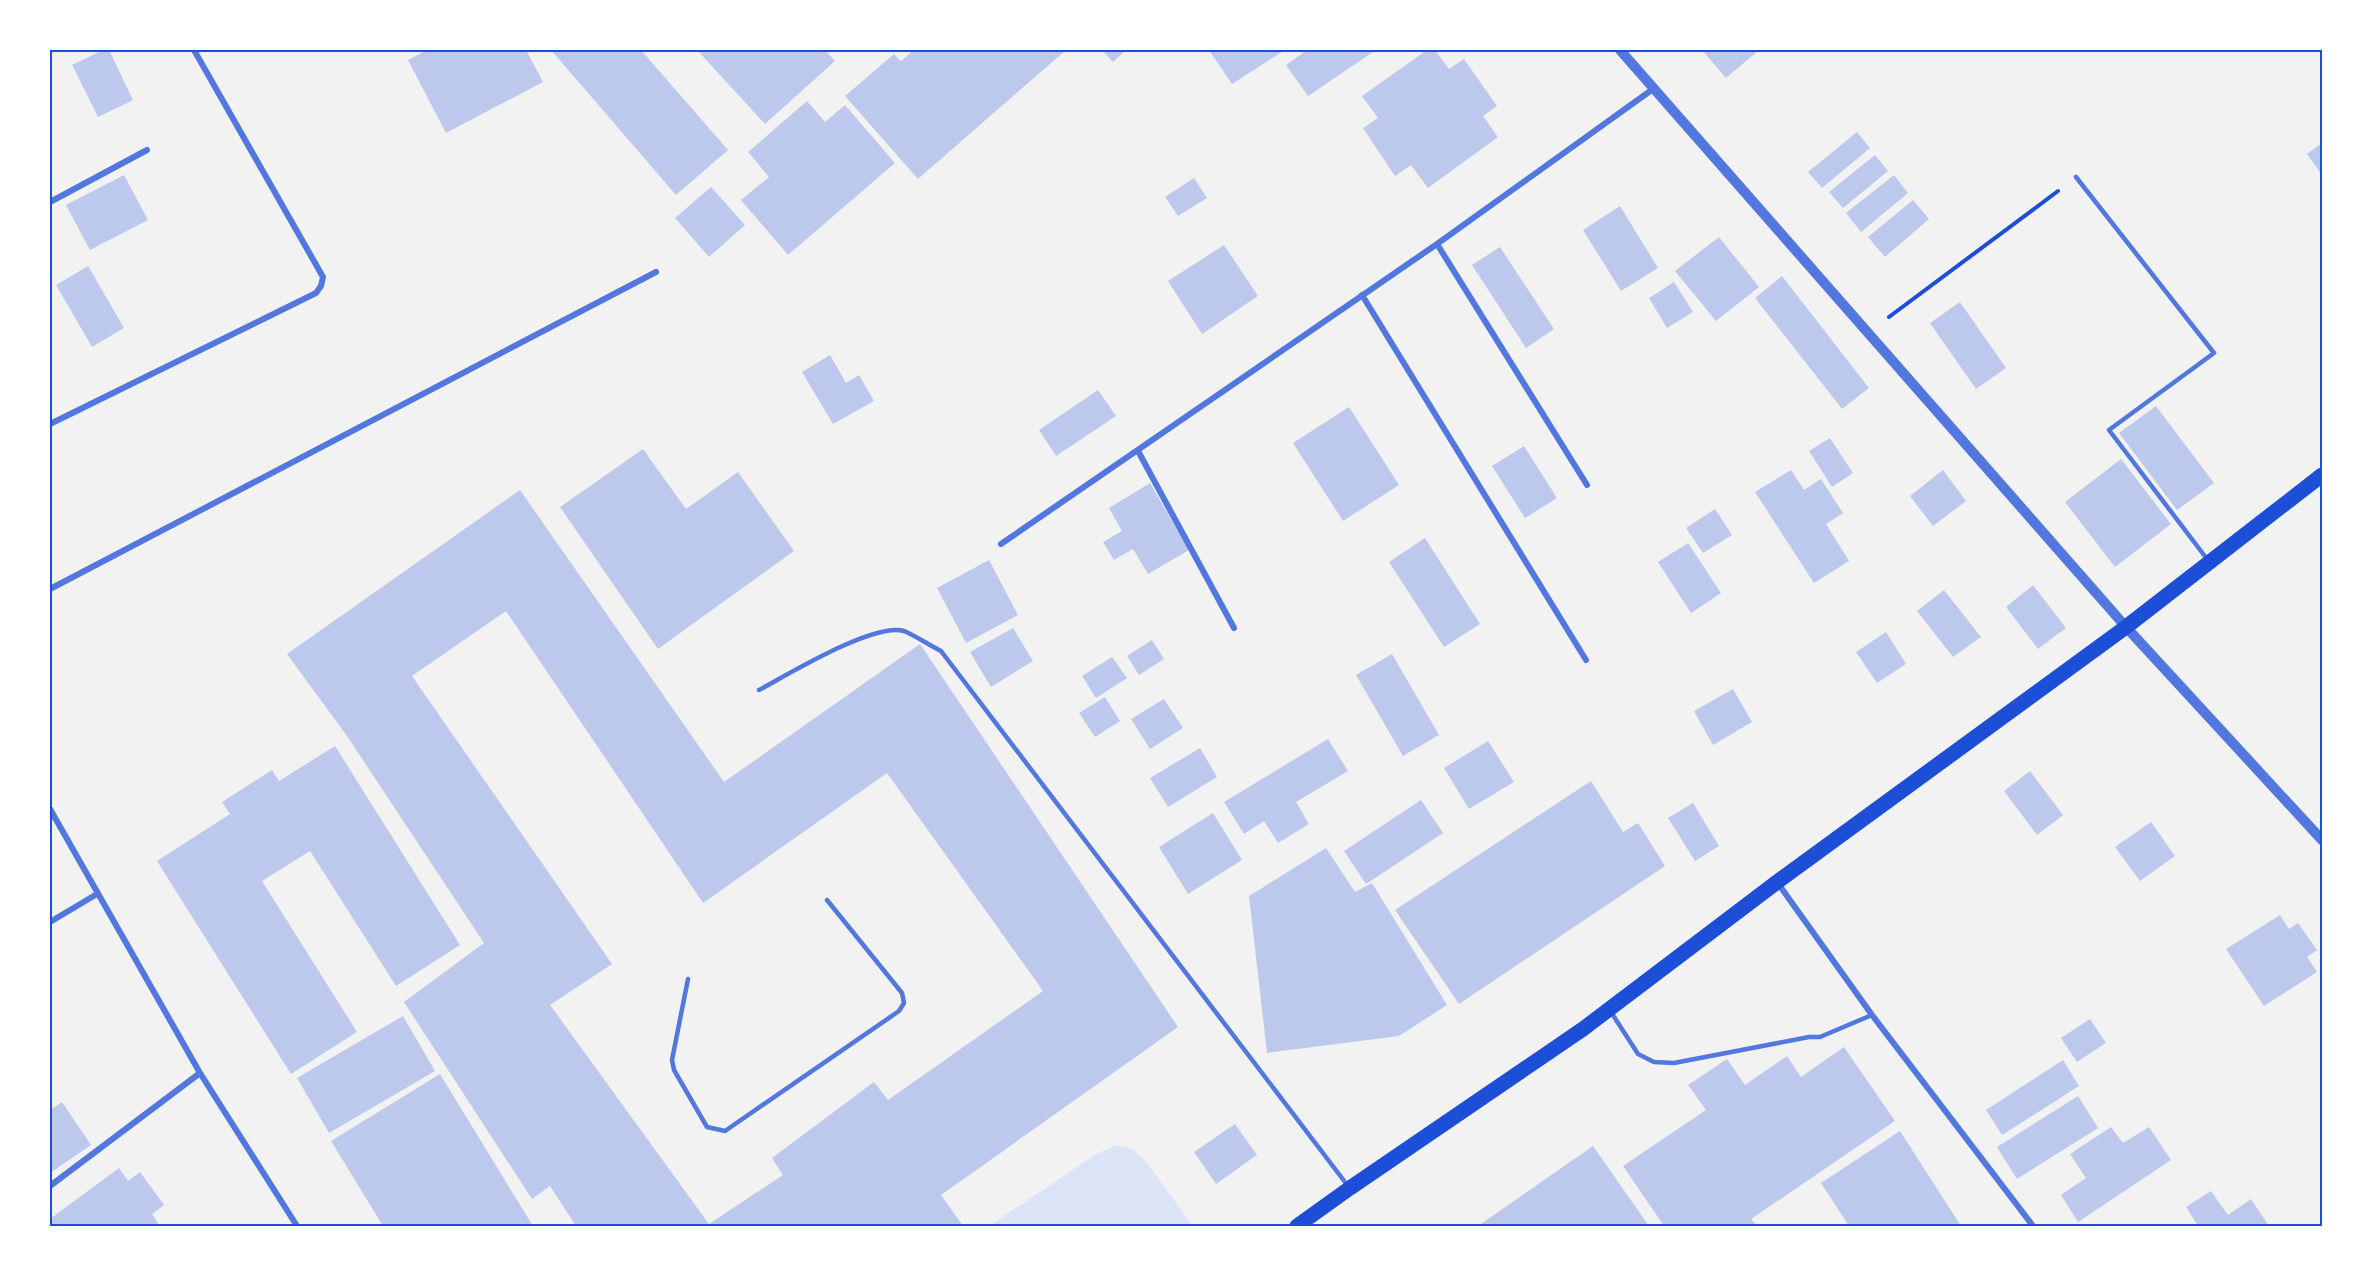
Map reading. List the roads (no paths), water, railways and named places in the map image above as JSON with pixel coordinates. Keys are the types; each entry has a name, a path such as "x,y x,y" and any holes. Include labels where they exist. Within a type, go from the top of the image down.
{"main road":[{"path":"1297,1227 1610,1009 1777,882 2126,627 2322,475"}],"street":[{"path":"50,424 316,293 321,286 323,277 194,50"},
{"path":"1620,50 2126,627 2322,840"},
{"path":"1001,544 1437,244 1653,89"},
{"path":"50,202 147,150"},
{"path":"1437,244 1587,485"},
{"path":"50,589 657,272"},
{"path":"1362,295 1586,660"},
{"path":"1138,451 1233,628"},
{"path":"50,808 200,1073 297,1227"},
{"path":"1777,882 1872,1015 2033,1227"},
{"path":"50,922 97,894"},
{"path":"50,1186 200,1073"}],"lane":[{"path":"2076,177 2214,353 2109,430 2210,562"},
{"path":"759,690 837,649 874,633 902,630 941,651 1350,1188"},
{"path":"688,979 672,1060 674,1070 707,1127 725,1131 899,1011 904,1003 902,993 827,900"},
{"path":"1610,1009 1638,1054 1654,1062 1674,1063 1809,1037 1820,1037 1872,1015"}]}
